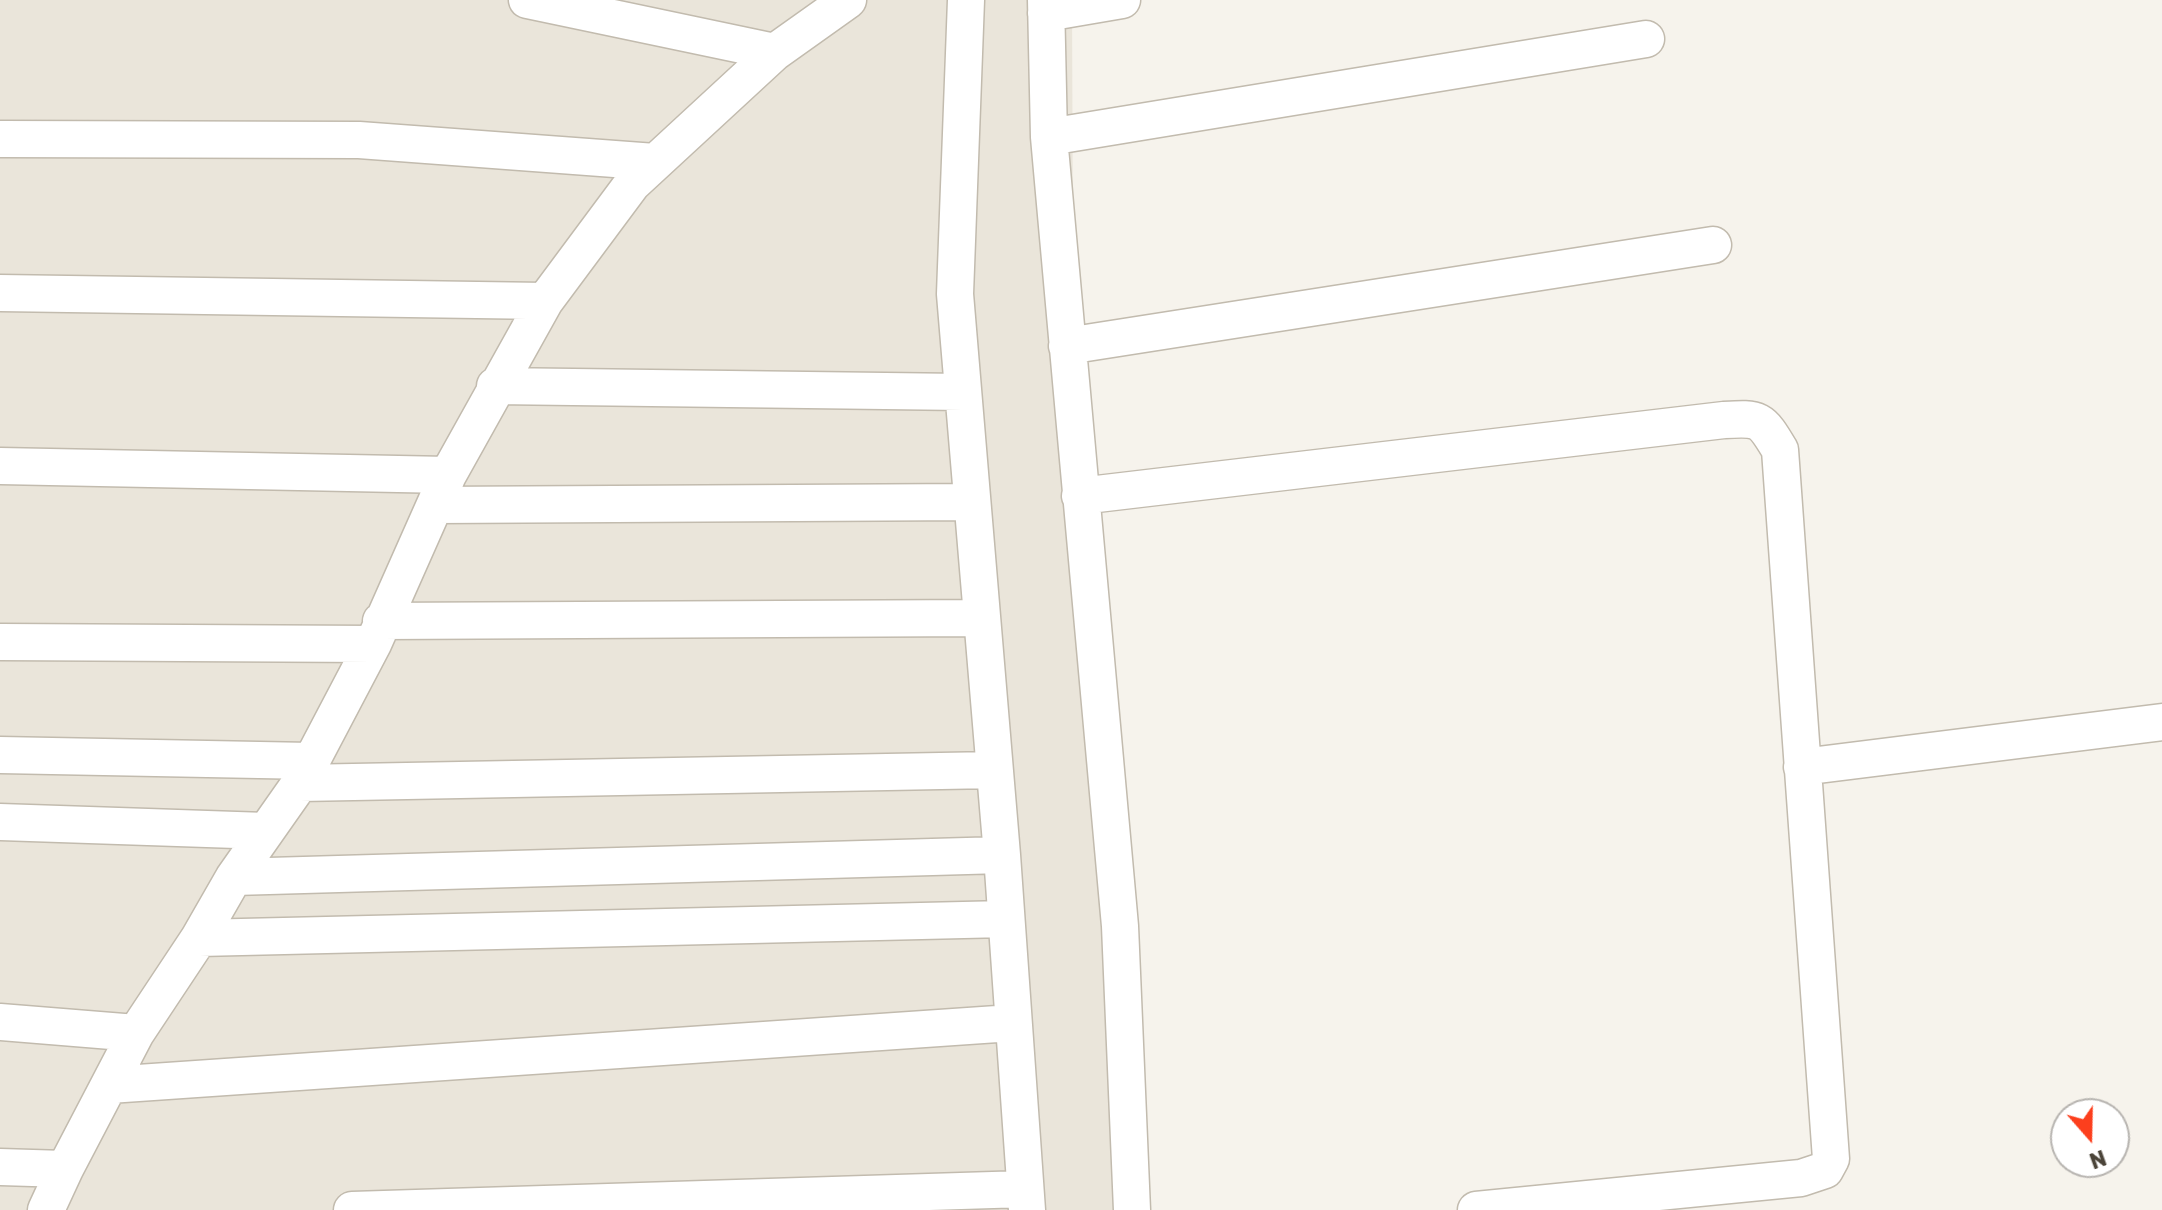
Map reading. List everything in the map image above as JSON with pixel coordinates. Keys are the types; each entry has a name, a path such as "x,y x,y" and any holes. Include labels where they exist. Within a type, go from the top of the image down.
{"street":[{"path":"527,0 775,52"},
{"path":"46,1210 136,1033 199,938 234,877 306,772 377,633 442,490 495,386 545,301 632,184 775,52 848,0"},
{"path":"352,1210 1026,1199 1002,855 955,294 966,0"},
{"path":"1122,0 1046,6 1049,137 1120,926 1132,1210"},
{"path":"1049,137 1646,39"},
{"path":"0,139 359,140 655,162"},
{"path":"1067,346 1713,245"},
{"path":"0,293 545,301"},
{"path":"495,386 963,392"},
{"path":"1080,496 1752,418 1766,427 1780,450 1831,1159 1825,1170 1801,1178 1476,1210"},
{"path":"0,466 442,490 972,502"},
{"path":"0,642 981,618"},
{"path":"1802,767 2162,722"},
{"path":"0,755 306,772 994,770"},
{"path":"0,822 266,831"},
{"path":"234,877 1002,855"},
{"path":"199,938 1006,919"},
{"path":"0,1022 136,1033"},
{"path":"109,1085 1012,1023"},
{"path":"0,1167 65,1169"}],"shaded area":[{"path":"0,0 1072,0 1074,511 1135,1210 0,1210"}]}
